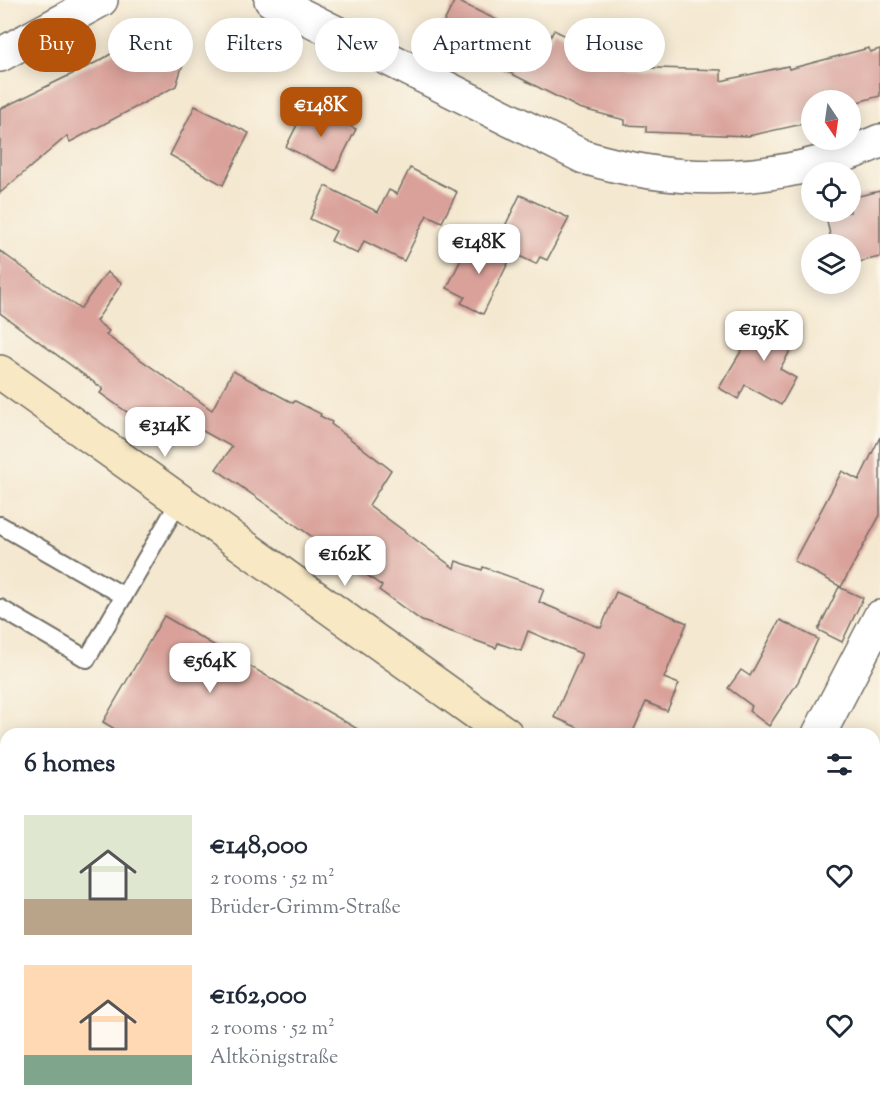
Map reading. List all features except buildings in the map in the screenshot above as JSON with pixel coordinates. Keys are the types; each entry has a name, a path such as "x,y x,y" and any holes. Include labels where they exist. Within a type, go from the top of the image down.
{"street":[{"path":"0,56 101,0"},
{"path":"271,0 584,157 608,164 656,174 690,177 751,176 796,169 880,141"},
{"path":"0,372 498,728"},
{"path":"822,728 880,617"}],"lane":[{"path":"0,608 87,659 180,500"},
{"path":"0,525 124,596"}]}
